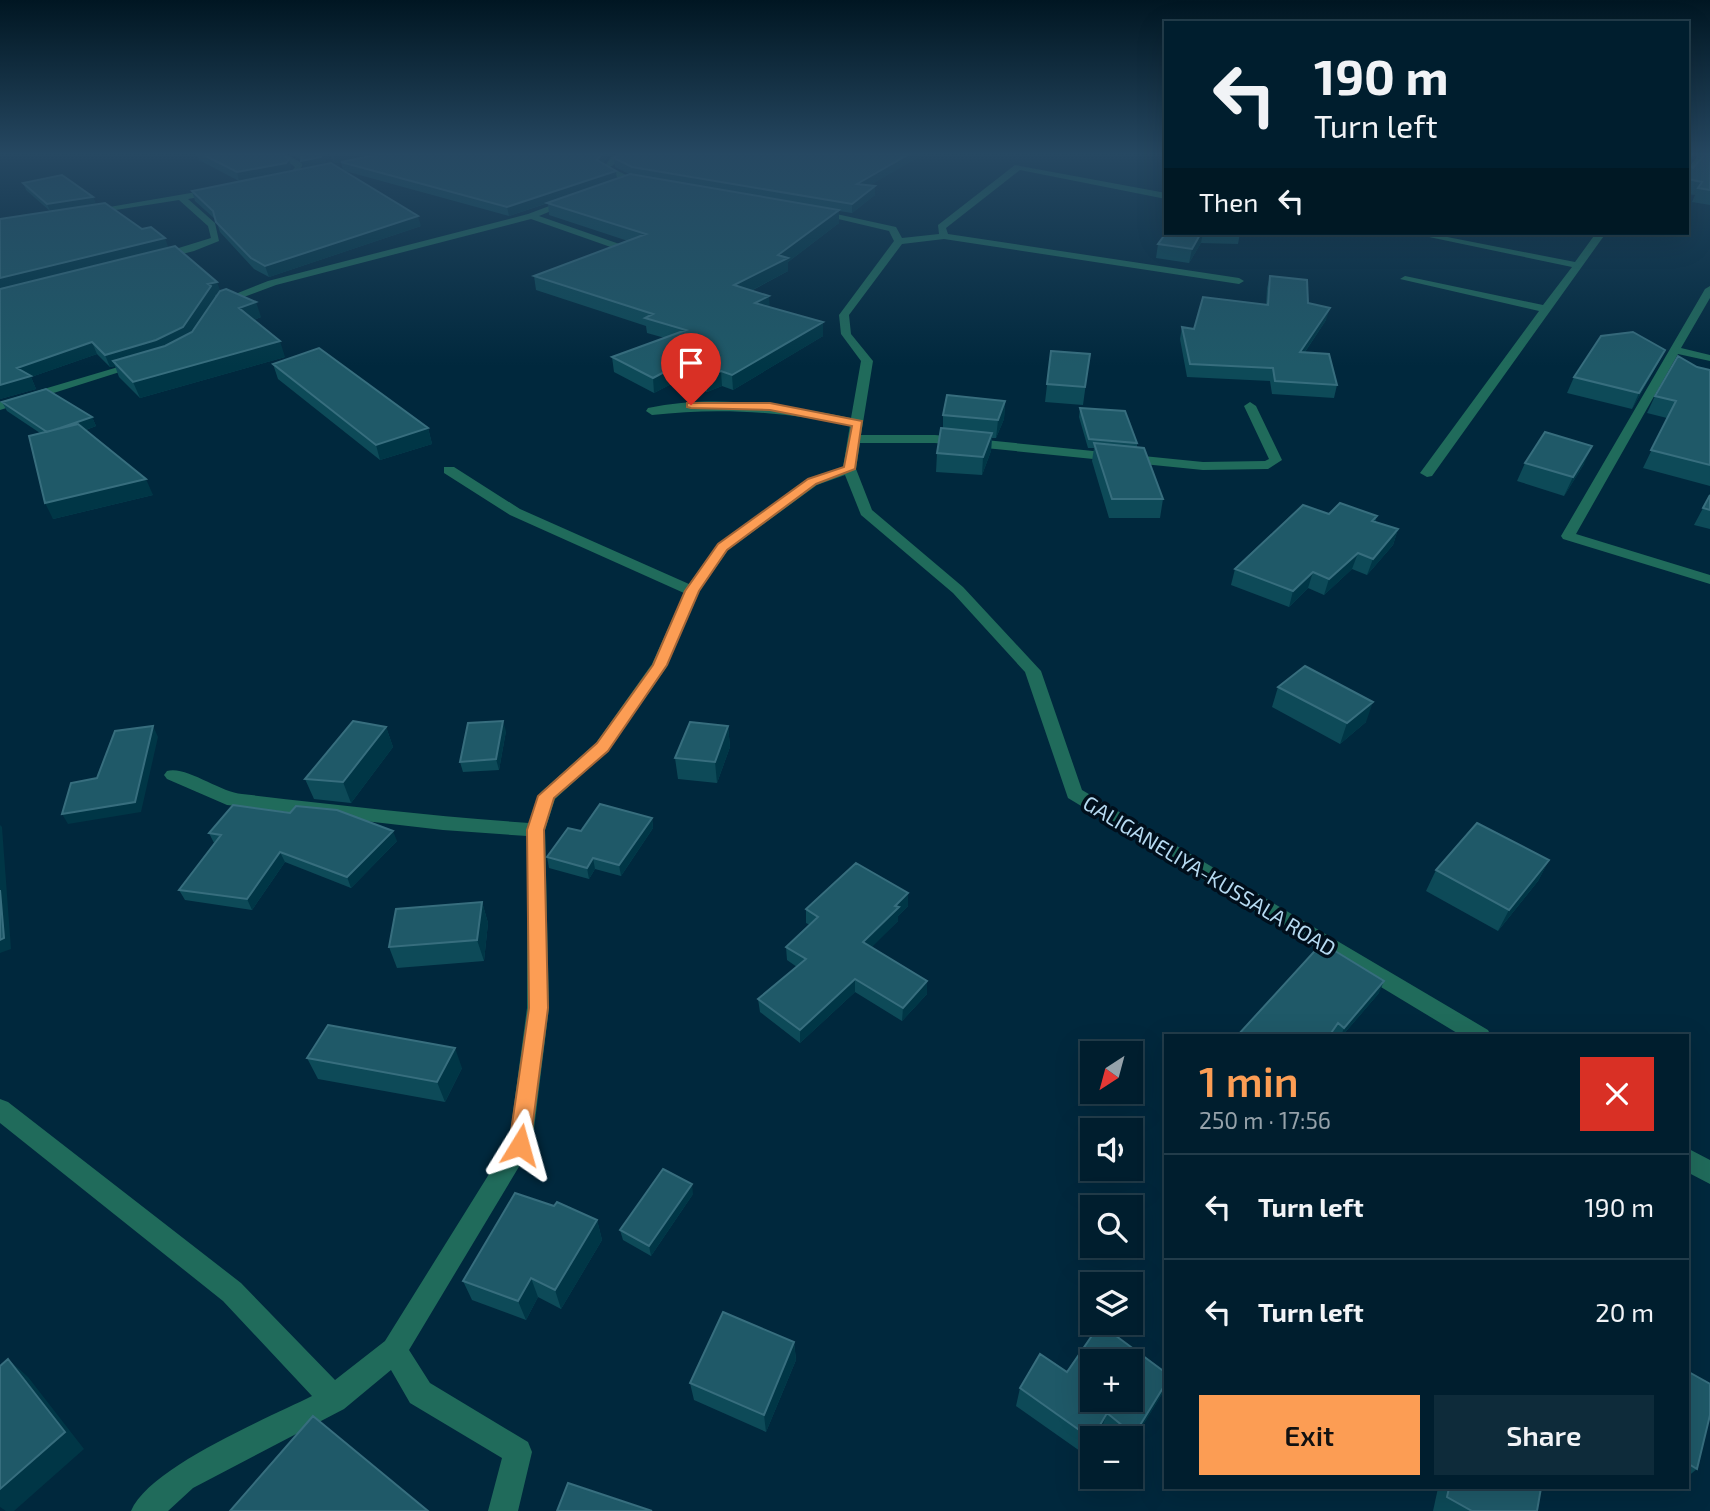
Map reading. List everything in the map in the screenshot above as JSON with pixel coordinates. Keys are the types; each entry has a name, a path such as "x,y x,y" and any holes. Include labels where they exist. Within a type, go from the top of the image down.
{"street":[{"path":"152,258 191,249 216,239 211,225"},
{"path":"212,312 219,302 272,283 498,225"},
{"path":"556,225 625,248"},
{"path":"878,225 893,229 899,241"},
{"path":"944,225 941,227 944,236"},
{"path":"1424,235 1578,265"},
{"path":"1427,473 1600,235"},
{"path":"146,1511 183,1478 334,1399 394,1350 520,1145 538,1008 536,830 547,796 602,747 660,665 692,591 723,547 812,482 849,469 867,361 846,334 844,316 899,241 944,236 1240,281"},
{"path":"1405,279 1545,309"},
{"path":"1710,289 1568,536 1710,580"},
{"path":"1674,351 1710,358"},
{"path":"0,406 153,360"},
{"path":"652,411 691,405 770,406 857,431 1203,466 1268,464 1276,460 1250,406"},
{"name":"GALIGANELIYA-KUSSALA ROAD","path":"849,469 866,512 958,590 1033,671 1074,794 1477,1034"},
{"path":"449,470 515,512 692,591"},
{"path":"173,775 227,799 443,823 536,830"},
{"path":"0,1109 232,1292 334,1399"},
{"path":"1689,1161 1710,1173"},
{"path":"394,1350 420,1393 518,1452 503,1511"}],"building":[{"path":"0,225 136,225 142,229 151,227 165,238 0,278"},
{"path":"218,225 392,225 265,266 251,258"},
{"path":"616,225 819,225 778,255 788,258 734,285 769,296 755,303 823,322 732,375 721,371 706,377 679,364 653,378 612,357 686,330 645,318 653,314 534,276 646,234"},
{"path":"1165,235 1200,235 1192,249 1158,244"},
{"path":"175,246 217,282 208,284 211,286 183,327 156,340 105,355 92,342 17,368 31,376 0,385 0,289"},
{"path":"1270,276 1307,280 1308,303 1330,308 1300,352 1329,354 1337,385 1275,381 1273,368 1190,364 1182,327 1194,329 1203,297 1268,305"},
{"path":"226,289 256,302 239,308 280,341 133,382 113,361 165,346 192,332 220,291"},
{"path":"1633,332 1665,350 1639,393 1574,377 1601,336"},
{"path":"319,348 428,428 376,445 273,364"},
{"path":"1051,351 1090,354 1085,387 1047,384"},
{"path":"1678,356 1697,367 1710,370 1710,465 1651,450 1676,401 1655,396"},
{"path":"46,389 92,417 47,432 2,402"},
{"path":"947,395 1005,401 998,420 943,415"},
{"path":"1080,408 1125,411 1137,443 1089,439"},
{"path":"78,424 146,479 45,503 29,436"},
{"path":"941,428 992,433 983,457 937,453"},
{"path":"1545,432 1592,446 1573,477 1525,463"},
{"path":"1094,443 1144,448 1163,499 1112,499"},
{"path":"1710,495 1710,510 1703,508"},
{"path":"1340,503 1377,516 1372,521 1398,529 1373,559 1358,553 1329,579 1313,572 1293,591 1235,569 1303,505 1329,514"},
{"path":"1305,666 1373,702 1347,723 1278,687"},
{"path":"353,721 386,727 343,782 305,779"},
{"path":"503,721 496,759 460,762 468,723"},
{"path":"690,722 728,726 715,762 675,758"},
{"path":"153,726 135,802 62,814 71,783 97,778 115,731"},
{"path":"600,804 652,818 619,865 593,858 587,868 547,857 568,828 581,831"},
{"path":"233,805 290,813 296,806 337,810 393,831 347,877 280,852 247,899 179,890 221,835 209,833"},
{"path":"1477,823 1549,860 1509,910 1436,870"},
{"path":"856,863 908,893 895,906 899,907 863,942 927,981 903,1008 855,979 800,1030 758,999 806,959 786,947 818,917 806,909"},
{"path":"0,890 4,938 0,940"},
{"path":"482,902 477,940 389,947 396,909"},
{"path":"1322,943 1384,981 1344,1028 1338,1023 1330,1034 1239,1034"},
{"path":"328,1025 455,1048 437,1082 307,1058"},
{"path":"663,1169 692,1184 649,1246 620,1230"},
{"path":"515,1193 554,1206 557,1202 597,1220 555,1290 531,1278 518,1301 463,1281"},
{"path":"723,1312 794,1342 764,1415 690,1383"},
{"path":"1092,1335 1115,1335 1134,1349 1083,1349"},
{"path":"1080,1353 1080,1412 1143,1412 1143,1356 1164,1372 1164,1386 1140,1426 1123,1426 1107,1413 1100,1426 1080,1426 1080,1430 1020,1388 1040,1354 1067,1372"},
{"path":"8,1359 65,1432 0,1489 0,1366"},
{"path":"1689,1372 1710,1384 1710,1415 1697,1469 1689,1464"},
{"path":"313,1416 428,1511 230,1511"},
{"path":"568,1483 652,1511 557,1511"},
{"path":"1449,1489 1541,1489 1537,1511 1472,1511 1447,1497"}],"route":[{"path":"520,1145 538,1008 536,830 547,796 602,747 660,665 692,591 723,547 812,482 849,469 858,423 770,406 691,405"}]}
